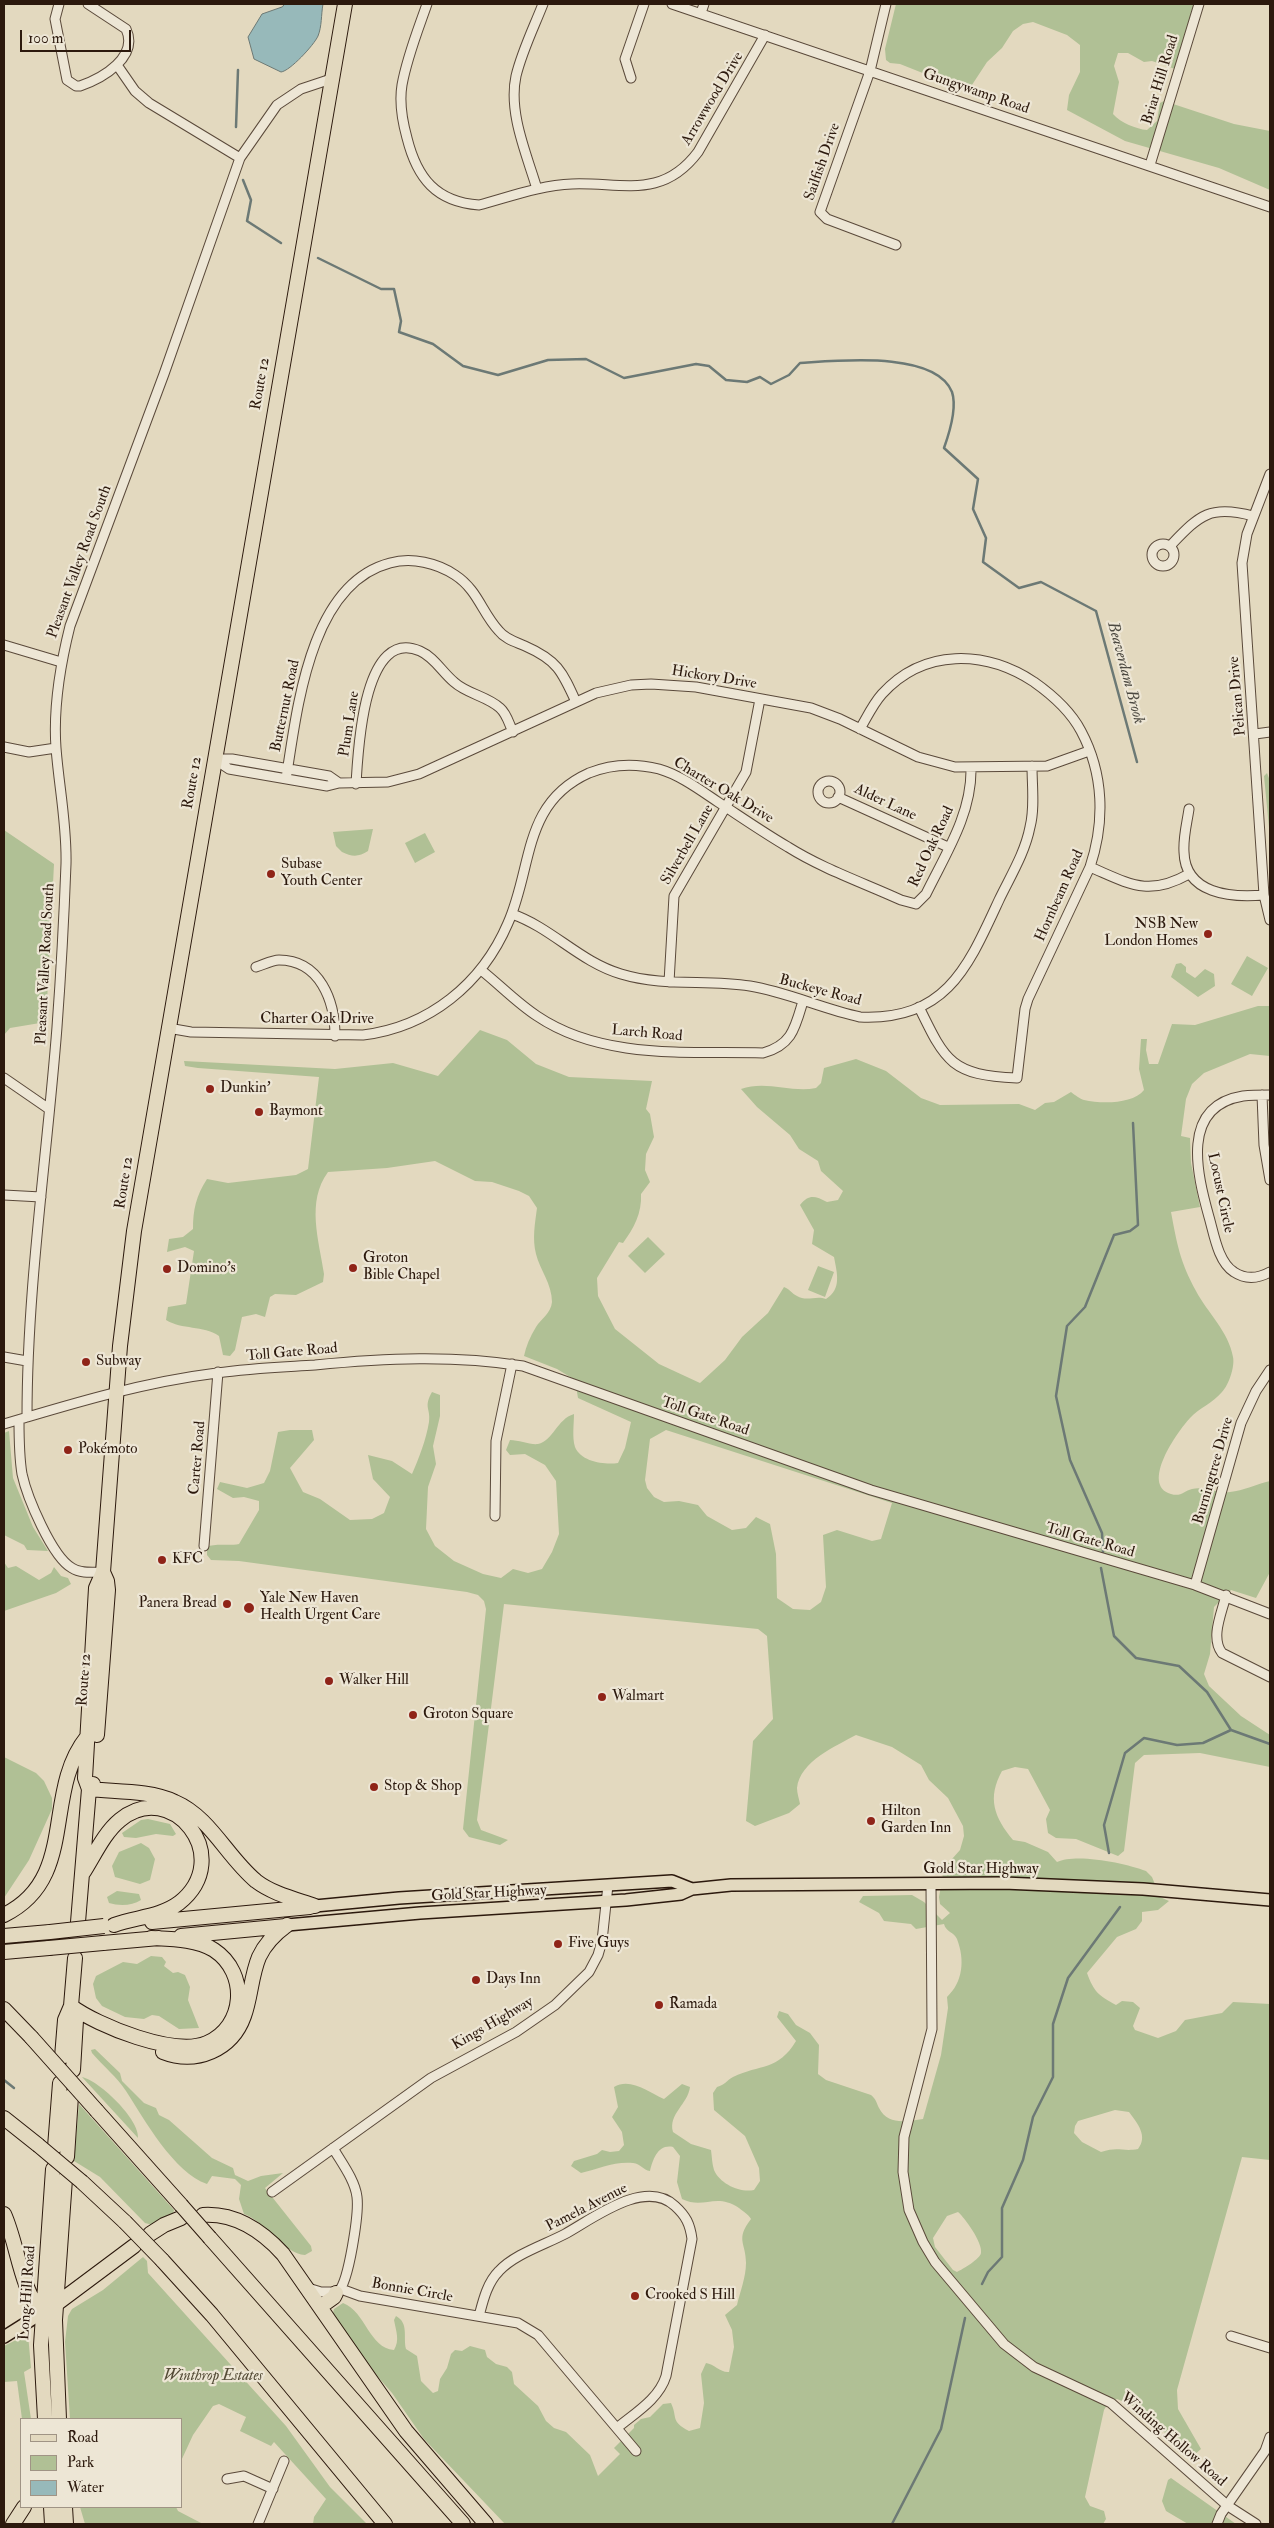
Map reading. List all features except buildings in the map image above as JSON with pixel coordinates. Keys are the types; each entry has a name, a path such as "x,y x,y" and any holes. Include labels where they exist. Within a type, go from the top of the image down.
{"highway":[{"name":"Route 12","path":"89,1790 85,1782 96,1588 103,1572 116,1393 130,1258 214,759 345,4"},
{"name":"Route 12","path":"78,1922 89,1790 94,1776 108,1590 108,1581 103,1572"},
{"path":"4,1915 29,1897 47,1872 55,1849 65,1783 75,1755 88,1736"},
{"path":"89,1790 152,1795 178,1803 200,1818 239,1864 260,1884 276,1893 315,1906"},
{"path":"81,1876 114,1826 121,1818 136,1811 151,1809 168,1812 183,1820 195,1832 200,1846 202,1864 200,1877 190,1891 179,1903 163,1912 109,1926"},
{"path":"4,1936 315,1906"},
{"path":"4,1952 287,1925"},
{"path":"139,2038 161,2052 182,2057 202,2056 223,2046 233,2036 243,2018 261,1954 270,1940 287,1925"},
{"path":"71,2006 91,2019 139,2038 178,2047 204,2044 226,2029 234,2017 238,2001 238,1987 235,1976 219,1954 209,1948 190,1942 151,1938"},
{"path":"62,2057 65,2020 71,2006 75,1958"},
{"path":"71,2006 76,2020 73,2070"},
{"path":"4,2008 97,2111 181,2212 210,2238 463,2524"},
{"path":"55,2146 60,2083"},
{"path":"67,2156 72,2096"},
{"path":"4,2118 82,2182 162,2260 218,2322 382,2521"},
{"name":"Long Hill Road","path":"45,2418 41,2360 42,2314 53,2169"},
{"name":"Long Hill Road","path":"59,2418 55,2361 55,2305 65,2180"},
{"path":"150,2234 181,2212"},
{"path":"4,2214 14,2240 26,2288 42,2314 90,2281 134,2246"},
{"path":"203,2215 230,2218 259,2232 283,2254 406,2431 486,2524"},
{"path":"57,2274 74,2284 90,2281"},
{"path":"249,2282 340,2394 455,2524"},
{"path":"320,2307 334,2298 339,2291"},
{"path":"13,2524 23,2508"},
{"path":"51,2508 52,2524"},
{"path":"65,2508 66,2524"}],"main road":[{"name":"Gold Star Highway","path":"315,1906 399,1898 672,1881 692,1889"},
{"name":"Gold Star Highway","path":"287,1925 420,1913 607,1902 681,1894 692,1889 731,1886 1004,1883 1098,1886 1270,1900"},
{"path":"4,2337 42,2314"}],"street":[{"path":"60,4 55,19 67,80 76,86 80,86 117,65 127,52 129,35 126,29 88,4"},
{"name":"Arrowwood Drive","path":"427,4 405,72 401,98 402,121 411,154 420,174 440,194 453,201 467,204 479,205 537,189 572,184 653,185 675,174 698,152 766,35"},
{"path":"537,189 517,117 515,95 516,78 520,62 544,4"},
{"path":"631,78 625,59 644,4"},
{"name":"Gungywamp Road","path":"672,4 1150,164 1270,207"},
{"path":"701,14 704,4"},
{"name":"Sailfish Drive","path":"886,4 870,71 820,212 822,217 896,245"},
{"name":"Briar Hill Road","path":"1150,164 1199,4"},
{"path":"117,65 135,91 149,103 240,158"},
{"name":"Pleasant Valley Road South","path":"103,1572 81,1572 63,1561 48,1536 22,1475 27,1361 57,1026 66,863 66,831 56,748 61,662 70,626 164,374 240,158 277,105 301,89 331,79"},
{"name":"Pelican Drive","path":"1270,474 1247,534 1242,563 1255,734 1264,895 1270,920"},
{"path":"1170,546 1195,521 1205,514 1227,510 1253,516"},
{"name":"Butternut Road","path":"286,779 310,657 323,628 352,584 371,570 395,562 418,561 432,564 456,576 476,593 499,632 544,654 558,665 576,702"},
{"path":"4,645 61,662"},
{"name":"Plum Lane","path":"356,784 364,711 370,684 382,659 402,649 414,648 422,652 461,688 500,708 512,732"},
{"name":"Hornbeam Road","path":"860,729 882,694 901,677 924,664 953,658 975,658 998,664 1020,673 1041,687 1062,706 1080,730 1097,772 1101,814 1096,850 1090,867 1028,999 1025,1009 1017,1078 973,1073 954,1064 941,1051 919,1007"},
{"name":"Hickory Drive","path":"214,759 229,769 328,786 339,783 388,782 419,774 576,702 612,688 651,684 696,686 811,708 860,729 918,758 971,768 1032,766 1062,762 1089,751"},
{"name":"Silverbell Lane","path":"669,982 674,896 692,862 746,772 760,699"},
{"path":"1255,734 1270,732"},
{"path":"4,747 29,752 56,748"},
{"name":"Hickory Drive","path":"214,759 232,759 329,776 339,783"},
{"name":"Charter Oak Drive","path":"168,1028 191,1032 335,1036 384,1033 407,1025 450,1000 481,970 512,914 537,824 556,796 569,783 613,766 646,766 675,776 797,852 901,900 916,904"},
{"name":"Buckeye Road","path":"512,914 537,924 598,966 636,978 669,982 751,986 860,1017 895,1016 931,1002 950,986 964,969 1020,857 1031,825 1032,766"},
{"name":"Red Oak Road","path":"916,904 926,894 966,806 971,768"},
{"name":"Alder Lane","path":"838,797 948,847"},
{"path":"1189,809 1184,854 1189,874 1214,893 1227,896 1264,895"},
{"path":"1090,867 1130,884 1146,887 1158,887 1189,874"},
{"path":"256,967 277,960 295,962 304,966 316,976 326,989 332,1002 335,1036"},
{"name":"Larch Road","path":"481,970 537,1016 563,1030 594,1042 635,1049 763,1053 774,1050 785,1044 792,1035 804,1001"},
{"path":"4,1078 49,1109"},
{"path":"1266,1095 1264,1145 1270,1180"},
{"name":"Locust Circle","path":"1266,1095 1243,1096 1228,1100 1206,1117 1196,1144 1205,1203 1223,1260 1234,1272 1248,1278 1262,1277 1270,1272"},
{"path":"4,1195 41,1197"},
{"path":"4,1357 27,1361"},
{"name":"Toll Gate Road","path":"4,1424 116,1393 218,1372 384,1358 448,1359 512,1364 523,1366 871,1490 1195,1585 1226,1595 1270,1614"},
{"path":"495,1516 496,1441 512,1364"},
{"name":"Burningtree Drive","path":"1195,1585 1241,1423 1256,1391 1270,1370"},
{"name":"Carter Road","path":"204,1546 218,1372"},
{"path":"1226,1595 1216,1638 1217,1646 1222,1652 1270,1677"},
{"name":"Kings Highway","path":"272,2192 431,2078 516,2032 555,2005 589,1972 596,1961 602,1941 608,1885"},
{"name":"Winding Hollow Road","path":"931,1885 932,2029 904,2137 903,2172 909,2210 923,2242 935,2262 1004,2344 1034,2367 1111,2403 1228,2506 1256,2524"},
{"path":"307,2288 339,2291 351,2247 357,2196 333,2148"},
{"name":"Pamela Avenue","path":"479,2316 490,2284 505,2265 635,2197 660,2196 673,2203 684,2214 690,2225 692,2238 666,2376 663,2385 654,2398 616,2428"},
{"name":"Bonnie Circle","path":"339,2291 479,2316"},
{"path":"479,2316 518,2323 538,2335 636,2451"},
{"path":"1231,2336 1270,2348"},
{"path":"1217,2524 1221,2514 1265,2452 1270,2437"},
{"path":"258,2524 284,2461"},
{"path":"228,2479 244,2476 273,2489"}],"green space":[{"path":"896,4 1194,4 1175,69 1152,61 1144,62 1128,53 1118,53 1114,66 1119,82 1113,114 1129,125 1147,130 1157,121 1160,103 1164,101 1234,124 1270,131 1270,190 1219,168 1125,141 1067,110 1069,95 1080,72 1080,45 1067,35 1033,22 1023,24 1013,31 1002,48 987,62 968,91 900,64 890,63 886,60 885,49"},
{"path":"1267,773 1270,781 1270,838 1264,776"},
{"path":"373,829 368,851 365,853 355,856 349,855 342,852 336,846 333,832"},
{"path":"4,830 54,864 46,1022 10,1028 4,1035"},
{"path":"425,833 435,852 415,863 405,843"},
{"path":"1247,956 1268,968 1252,996 1231,984"},
{"path":"1181,963 1186,967 1186,972 1195,978 1205,969 1214,974 1215,986 1198,997 1171,977 1176,964"},
{"path":"1258,1006 1270,1006 1270,1056 1250,1054 1204,1073 1192,1084 1186,1099 1181,1136 1190,1138 1191,1163 1200,1207 1171,1212 1177,1243 1186,1271 1201,1299 1227,1339 1231,1348 1233,1365 1225,1389 1194,1414 1177,1435 1164,1458 1159,1480 1162,1489 1177,1495 1197,1488 1225,1492 1235,1491 1270,1481 1270,1572 1256,1598 1231,1590 1214,1607 1210,1654 1204,1674 1209,1686 1241,1716 1270,1735 1270,1767 1200,1753 1144,1755 1135,1763 1124,1851 1118,1856 1076,1839 1056,1838 1048,1833 1046,1819 1050,1810 1028,1769 1015,1767 1002,1771 997,1781 994,1799 997,1815 1006,1832 1013,1840 1025,1842 1048,1852 1057,1862 1076,1858 1101,1860 1146,1871 1152,1877 1160,1897 1169,1901 1158,1910 1142,1912 1142,1921 1136,1929 1117,1937 1087,1973 1097,1992 1105,1998 1116,2005 1122,2001 1133,2002 1140,2008 1133,2026 1135,2030 1158,2038 1176,2031 1185,2020 1222,2013 1233,2002 1270,2004 1270,2160 1242,2157 1177,2390 1178,2409 1201,2449 1194,2455 1189,2453 1132,2405 1117,2399 1108,2403 1104,2410 1085,2497 1090,2506 1104,2511 1106,2519 1103,2524 505,2524 424,2439 392,2393 371,2369 342,2328 333,2313 334,2309 343,2303 351,2308 379,2343 386,2348 394,2350 397,2339 394,2320 396,2316 400,2319 404,2326 406,2349 417,2356 421,2381 433,2393 438,2391 440,2379 447,2368 451,2354 455,2350 462,2351 470,2346 485,2350 487,2357 496,2364 507,2367 512,2372 514,2384 538,2406 546,2421 554,2428 566,2432 590,2455 598,2476 620,2454 614,2448 634,2428 634,2425 641,2419 650,2417 663,2404 671,2403 677,2422 683,2428 689,2431 700,2428 704,2403 701,2374 706,2363 729,2372 734,2347 732,2330 725,2315 737,2305 743,2284 746,2256 742,2237 751,2219 731,2203 716,2201 697,2203 682,2199 677,2182 680,2156 673,2147 664,2148 657,2153 650,2171 633,2163 613,2164 581,2173 571,2166 574,2161 597,2154 602,2150 610,2152 619,2151 624,2145 622,2132 612,2117 618,2107 614,2087 620,2084 633,2085 646,2089 664,2099 682,2084 690,2087 686,2099 673,2120 673,2132 691,2144 711,2150 714,2170 726,2183 737,2189 754,2190 760,2181 759,2168 745,2136 714,2110 713,2093 717,2087 733,2077 775,2062 789,2051 796,2041 777,2017 779,2011 788,2014 796,2025 810,2033 819,2045 818,2074 826,2080 871,2095 887,2118 898,2121 923,2119 941,2055 948,2008 947,1997 956,1985 961,1970 960,1947 956,1937 946,1929 944,1924 916,1929 911,1924 884,1921 879,1913 859,1902 863,1896 912,1895 924,1902 942,1920 950,1913 940,1904 939,1897 944,1868 960,1850 964,1836 963,1826 948,1798 929,1780 921,1765 892,1747 856,1735 820,1755 805,1770 797,1788 800,1804 789,1813 755,1826 746,1821 753,1741 773,1719 767,1636 758,1629 504,1604 477,1820 481,1830 508,1840 500,1845 469,1837 463,1829 486,1609 484,1601 478,1595 467,1592 239,1561 211,1560 207,1555 207,1547 239,1544 259,1510 259,1501 244,1497 233,1498 217,1489 220,1482 247,1488 264,1483 270,1471 278,1432 312,1430 314,1440 290,1468 303,1492 320,1499 350,1520 372,1519 384,1513 390,1497 373,1479 368,1455 392,1461 412,1474 426,1435 429,1422 428,1401 432,1392 440,1395 440,1416 433,1446 436,1464 428,1487 426,1529 435,1546 454,1561 483,1574 501,1578 513,1569 528,1573 542,1569 552,1552 559,1534 556,1481 545,1465 525,1454 510,1455 506,1450 510,1440 535,1444 543,1442 548,1439 563,1420 574,1414 574,1439 578,1452 582,1456 594,1461 618,1463 625,1448 631,1422 578,1398 575,1380 557,1369 524,1356 532,1334 548,1313 552,1302 548,1283 536,1254 534,1237 537,1208 529,1196 492,1182 475,1181 435,1161 387,1168 328,1172 317,1196 316,1208 317,1235 324,1274 323,1282 296,1295 275,1294 270,1297 265,1317 256,1314 242,1317 235,1350 230,1356 223,1355 219,1336 206,1330 179,1325 166,1320 168,1307 186,1304 194,1251 185,1247 167,1252 169,1239 183,1237 193,1229 196,1203 207,1179 228,1183 296,1175 308,1169 319,1077 198,1068 185,1066 184,1061 335,1069 393,1063 438,1076 480,1030 507,1040 536,1064 569,1077 652,1081 646,1109 650,1114 654,1137 646,1154 645,1170 650,1182 641,1194 639,1214 631,1232 623,1243 619,1242 597,1278 598,1296 615,1329 659,1364 700,1383 725,1360 742,1337 768,1313 784,1287 801,1298 826,1299 834,1290 837,1280 834,1257 812,1244 814,1230 800,1205 806,1199 812,1197 827,1202 838,1200 843,1191 821,1171 818,1161 799,1149 790,1135 757,1107 741,1089 760,1086 797,1089 816,1088 821,1083 824,1068 856,1059 886,1071 921,1098 940,1105 1019,1104 1035,1110 1045,1103 1054,1102 1071,1092 1084,1100 1117,1102 1133,1098 1144,1090 1139,1069 1141,1039 1147,1039 1146,1050 1149,1064 1158,1064 1172,1024 1195,1025","holes":["666,1430 892,1503 881,1539 872,1541 837,1530 823,1535 826,1587 821,1602 810,1610 793,1609 777,1598 776,1554 770,1524 756,1517 746,1528 732,1530 707,1516 698,1505 679,1501 664,1502 654,1497 647,1488 645,1480 650,1439","1115,2110 1129,2112 1141,2130 1141,2144 1138,2149 1112,2149 1101,2152 1082,2142 1074,2133 1078,2121","958,2212 973,2231 981,2249 978,2258 957,2272 953,2270 935,2247 933,2238 947,2216"]},
{"path":"648,1237 665,1254 645,1273 628,1256"},
{"path":"818,1266 834,1272 825,1297 808,1290"},
{"path":"9,1431 13,1478 33,1527 48,1551 27,1550 24,1545 4,1535 4,1433"},
{"path":"4,1562 8,1568 16,1566 39,1580 51,1573 54,1567 61,1576 68,1578 71,1584 56,1593 4,1611"},
{"path":"4,1757 36,1773 44,1781 52,1798 52,1809 29,1860 4,1898"},
{"path":"148,1819 170,1824 176,1834 173,1836 156,1834 136,1838 124,1837 122,1833 141,1820"},
{"path":"141,1843 149,1848 155,1859 150,1880 140,1884 115,1877 112,1866 119,1852"},
{"path":"117,1891 139,1894 141,1900 125,1905 109,1903 107,1897"},
{"path":"151,1956 162,1957 166,1962 164,1966 173,1973 178,1972 185,1975 190,1987 188,2000 199,2028 179,2029 159,2016 152,2015 144,2019 125,2017 102,2006 96,1998 93,1984 96,1976 123,1962 137,1964"},
{"path":"95,2049 120,2073 122,2081 144,2103 156,2108 159,2115 169,2120 212,2158 233,2168 235,2175 248,2181 261,2176 283,2173 265,2188 311,2246 312,2251 305,2255 297,2253 282,2244 260,2224 244,2214 239,2199 241,2185 235,2179 212,2176 207,2184 183,2169 161,2144 122,2086 92,2053 91,2050"},
{"path":"82,2077 99,2086 118,2102 133,2121 138,2138"},
{"path":"79,2104 174,2210 173,2214 153,2225 145,2223 100,2177 74,2161"},
{"name":"Winthrop Estates","path":"143,2257 147,2261 148,2273 286,2426 330,2487 367,2524 313,2524 314,2517 326,2499 274,2442 271,2446 240,2431 246,2417 219,2404 213,2406 193,2435 182,2459 182,2418 70,2418 65,2342 68,2316 72,2309 103,2290"},
{"path":"28,2334 31,2368 24,2372 31,2418 22,2418 17,2381 4,2382 4,2346"},
{"path":"1171,2478 1236,2524 1188,2524 1166,2511 1162,2501 1168,2480"},
{"path":"80,2508 176,2508 178,2511 203,2524 85,2524"}],"water":[{"path":"285,4 323,4 320,28 316,40 296,63 281,72 254,59 248,37 262,14 282,7"}],"waterway":[{"name":"Beaverdam Brook","path":"236,127 238,70"},
{"name":"Beaverdam Brook","path":"243,180 251,200 247,221 281,243"},
{"name":"Beaverdam Brook","path":"318,258 381,289 394,289 401,321 399,332 433,344 463,366 498,375 548,360 586,359 624,378 696,364 709,366 726,380 747,382 760,377 771,384 789,375 800,363 859,360 883,361 926,369 942,379 952,392 953,413 944,448 978,479 973,509 986,538 983,562 1019,588 1041,582 1096,611 1137,762"},
{"name":"Beaverdam Brook","path":"1103,1552 1102,1533 1070,1460 1056,1396 1067,1326 1085,1307 1114,1235 1130,1231 1138,1225 1133,1123"},
{"name":"Beaverdam Brook","path":"1101,1568 1114,1636 1136,1658 1179,1666 1207,1692 1231,1730 1270,1744"},
{"path":"1109,1853 1104,1825 1125,1753 1144,1738 1177,1745 1203,1743 1231,1730"},
{"path":"982,2284 988,2272 1002,2257 1002,2208 1023,2160 1033,2117 1053,2077 1053,2024 1068,1978 1120,1907"},
{"path":"4,2080 14,2088"},
{"path":"892,2524 941,2429 965,2318"}],"place":[{"name":"Subase Youth Center","path":"271,874"},
{"name":"NSB New London Homes","path":"1208,934"},
{"name":"Dunkin'","path":"210,1089"},
{"name":"Baymont","path":"259,1112"},
{"name":"Groton Bible Chapel","path":"353,1268"},
{"name":"Domino's","path":"167,1269"},
{"name":"Subway","path":"86,1362"},
{"name":"Pokémoto","path":"68,1450"},
{"name":"KFC","path":"162,1560"},
{"name":"Panera Bread","path":"227,1604"},
{"name":"Yale New Haven Health Urgent Care","path":"249,1608"},
{"name":"Walker Hill","path":"329,1681"},
{"name":"Walmart","path":"602,1697"},
{"name":"Groton Square","path":"413,1715"},
{"name":"Stop & Shop","path":"374,1787"},
{"name":"Hilton Garden Inn","path":"871,1821"},
{"name":"Five Guys","path":"558,1944"},
{"name":"Days Inn","path":"476,1980"},
{"name":"Ramada","path":"659,2005"},
{"name":"Crooked S Hill","path":"635,2296"}]}
